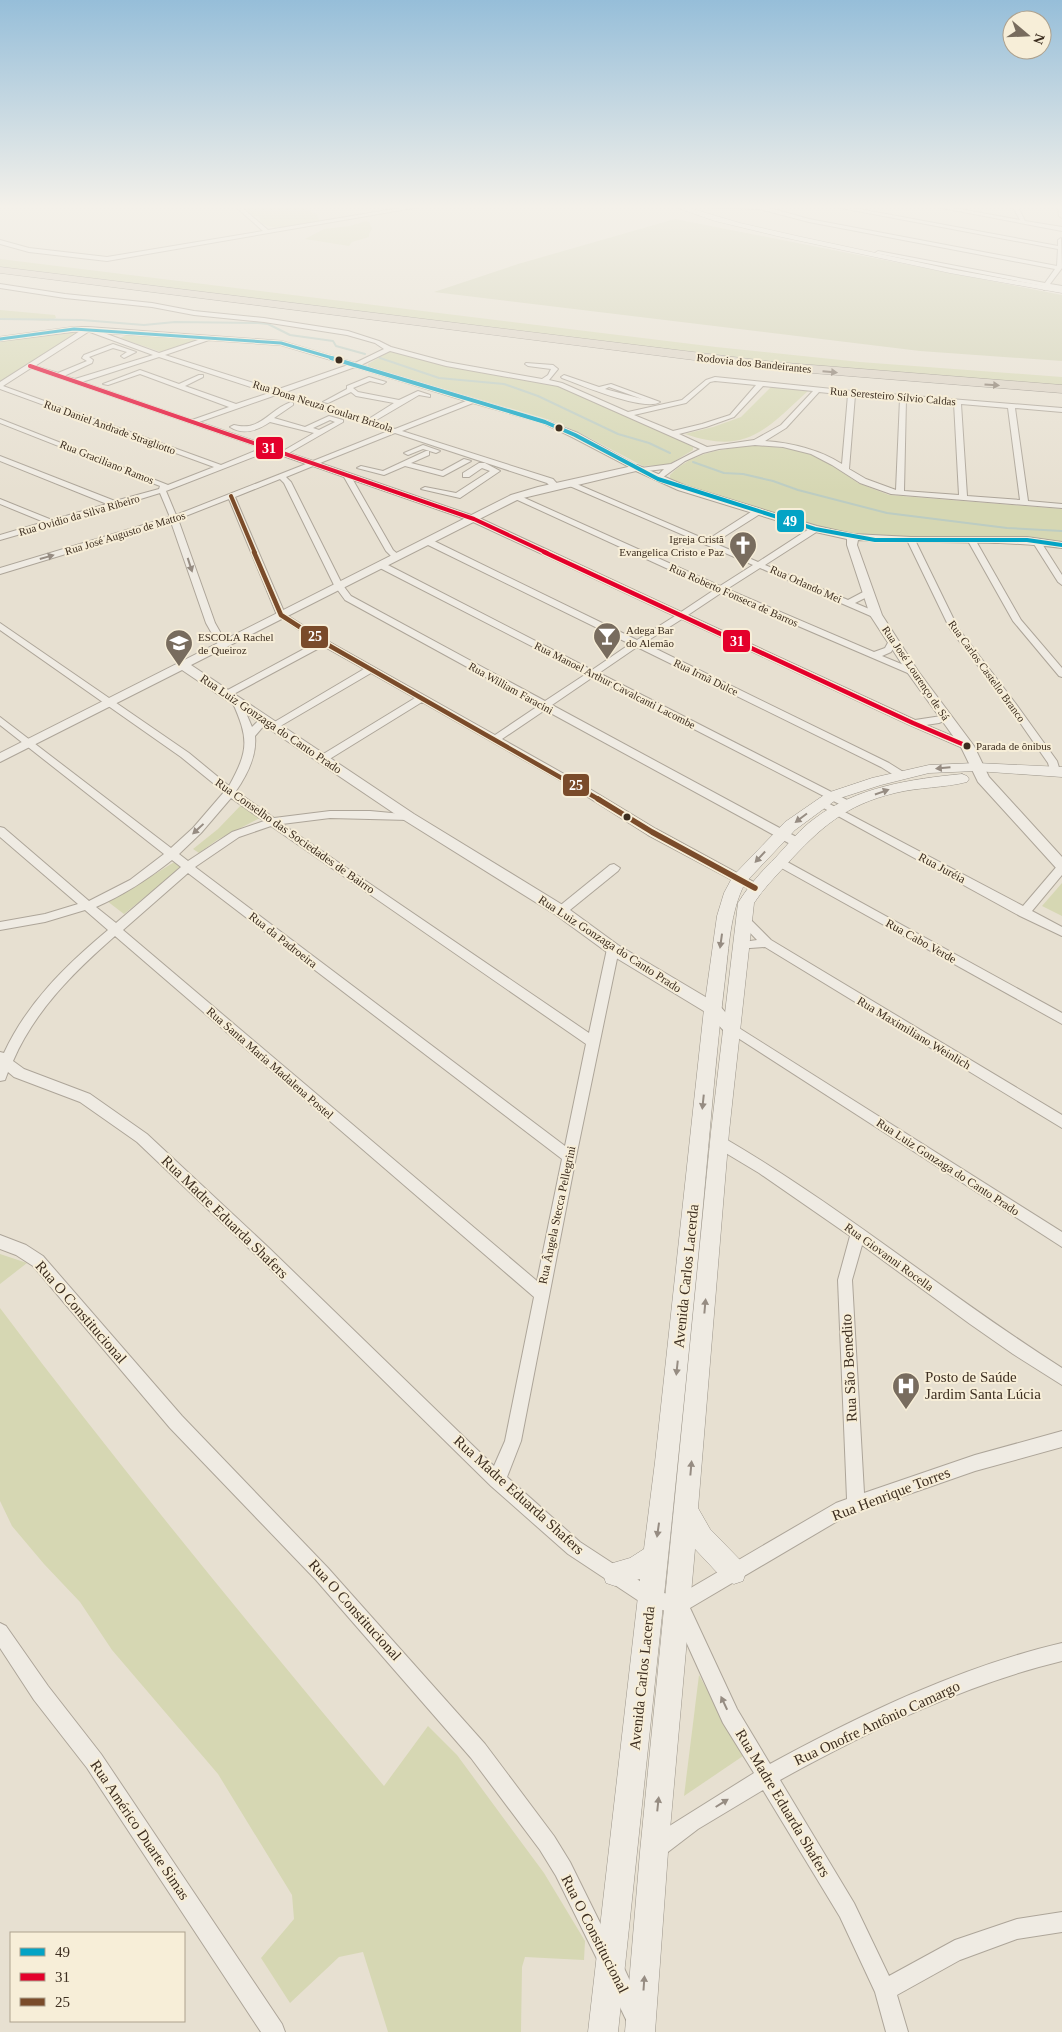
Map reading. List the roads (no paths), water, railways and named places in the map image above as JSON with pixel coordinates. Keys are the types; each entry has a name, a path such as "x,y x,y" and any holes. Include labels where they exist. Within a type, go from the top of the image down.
{"highway":[{"name":"Rodovia dos Bandeirantes","path":"255,302 745,363 1062,390"}],"main road":[{"name":"Avenida Carlos Lacerda","path":"642,2029 654,1852 687,1507 713,1133 713,1009 725,916 732,893 739,880 782,834 827,799 901,775 930,770 980,773 1018,779 1060,775"},
{"name":"Avenida Carlos Lacerda","path":"602,2032 655,1554 713,1133 731,1028 746,903 755,888 826,817 887,790 980,773"},
{"path":"687,1507 694,1528 702,1540 734,1572"},
{"path":"615,1574 632,1572 644,1566 655,1554"}],"street":[{"path":"121,302 152,305 194,313 270,321 364,337 386,351 460,367 545,380 569,387 706,449"},
{"path":"0,339 60,329 88,329 281,343 559,428 658,479 815,529 853,537 911,540 1036,541 1062,545"},
{"path":"0,386 88,329"},
{"name":"Rua Dona Neuza Goulart Brizola","path":"88,329 159,355 399,431 459,454 550,481 556,486"},
{"path":"115,340 132,332"},
{"path":"77,382 213,338"},
{"path":"60,375 90,362 86,358 92,353 113,346 133,352 124,356"},
{"path":"80,349 92,353"},
{"path":"192,422 364,362 386,351"},
{"path":"453,360 553,374 600,389 647,402 657,402 609,385 600,389"},
{"path":"528,364 553,367 555,369 553,374 545,380"},
{"path":"30,366 474,519 913,723 967,746"},
{"path":"168,383 191,372"},
{"path":"106,384 133,373 145,374 234,406"},
{"path":"116,387 145,374"},
{"path":"178,386 201,376"},
{"path":"326,402 350,390 350,387 355,384 369,379 383,382"},
{"name":"Rua Seresteiro Sílvio Caldas","path":"627,414 684,402 708,381 724,379 902,397 1062,410"},
{"path":"671,434 704,426 732,416 762,383"},
{"name":"Rua Daniel Andrade Stragliotto","path":"0,386 220,467"},
{"path":"756,443 787,423 818,389"},
{"path":"350,390 356,394 391,397 399,402"},
{"path":"845,470 852,392"},
{"path":"368,422 399,402 418,393 428,396"},
{"path":"900,493 902,397"},
{"name":"Rua José Augusto de Mattos","path":"0,570 176,518 310,464 399,431 472,400"},
{"path":"957,402 963,499"},
{"path":"234,427 245,431 250,430 291,404"},
{"path":"1011,406 1024,503"},
{"path":"284,453 344,422 329,418 308,428"},
{"path":"270,419 278,423 308,428 321,433"},
{"name":"Rua Graciliano Ramos","path":"0,421 164,485 162,490 176,518 193,576 216,637 222,646"},
{"path":"255,435 278,423"},
{"path":"658,479 672,465 706,449 756,443 806,450 826,458 870,485 900,493 1062,506"},
{"path":"408,453 423,447 444,454 459,454 467,461 496,471 457,496 425,489"},
{"name":"Rua Ovidio da Silva Ribeiro","path":"0,538 117,505 162,490 270,448"},
{"path":"361,468 384,473 432,450"},
{"path":"826,458 838,456 847,451"},
{"path":"436,458 444,454"},
{"path":"433,472 459,454"},
{"path":"0,458 117,505"},
{"path":"406,464 444,474 467,461"},
{"path":"419,468 427,463"},
{"path":"466,475 482,465"},
{"path":"0,758 338,585 429,542 515,497 556,486 672,465"},
{"name":"Rua William Faracini","path":"281,476 287,482 338,585 348,598 543,706 798,843"},
{"path":"347,476 390,550 397,557"},
{"path":"356,493 371,484"},
{"name":"Rua Orlando Mei","path":"569,484 709,542 876,615"},
{"path":"231,496 281,615 323,642 652,832 755,888"},
{"name":"Rua Roberto Fonseca de Barros","path":"515,497 721,590 913,672"},
{"path":"0,501 52,523"},
{"path":"709,542 757,512"},
{"path":"495,740 638,643 762,565 815,529"},
{"name":"Rua José Lourenço de Sá","path":"853,537 852,545 876,615 913,672 967,746 980,773 1062,867"},
{"name":"Rua Carlos Castello Branco","path":"911,540 954,629 1013,706 1060,775"},
{"path":"972,541 1017,621 1062,674"},
{"path":"1036,541 1062,582"},
{"name":"Rua Irmã Dulce","path":"429,542 638,643 885,765 901,775"},
{"name":"Rua Manoel Arthur Cavalcanti Lacombe","path":"381,565 592,674 827,799"},
{"path":"848,603 868,593"},
{"name":"Rua Conselho das Sociedades de Bairro","path":"0,626 185,755 230,792 308,847 594,1043"},
{"path":"872,655 888,652 892,647 893,641"},
{"path":"0,926 33,921 86,906 117,893 148,874 202,826 219,808 249,758 251,747 250,735 232,697 323,642"},
{"name":"Rua Luiz Gonzaga do Canto Prado","path":"183,665 324,758 409,817 561,912 613,949 713,1009 731,1028 1062,1240"},
{"path":"250,735 371,669"},
{"path":"324,758 421,698"},
{"path":"913,723 936,721 945,717"},
{"name":"Rua da Padroeira","path":"0,720 569,1158"},
{"name":"Rua Juréia","path":"827,799 1024,913 1062,932"},
{"path":"2,1065 33,1015 84,957 188,866 220,844 250,829 303,817 378,814 409,817"},
{"name":"Rua Santa Maria Madalena Postel","path":"0,831 541,1294"},
{"name":"Rua Cabo Verde","path":"780,862 1062,1019"},
{"path":"1024,913 1062,867"},
{"path":"561,912 614,868"},
{"name":"Rua Maximiliano Weinlich","path":"744,920 767,943 1062,1122"},
{"path":"740,946 767,943"},
{"name":"Rua Ângela Stecca Pellegrini","path":"497,1480 513,1441 541,1294 613,949"},
{"name":"Rua Madre Eduarda Shafers","path":"2,1065 85,1098 142,1138 264,1253 497,1480 574,1548 651,1598 678,1605 730,1716 847,1910 885,1990 897,2032"},
{"name":"Rua Giovanni Rocella","path":"713,1133 1061,1377"},
{"name":"Rua São Benedito","path":"856,1504 845,1280 858,1234"},
{"name":"Rua O Constitucional","path":"0,1242 21,1250 38,1261 176,1422 322,1574 478,1751 563,1869 642,2029"},
{"name":"Rua Henrique Torres","path":"678,1605 842,1509 975,1463 1062,1439"},
{"name":"Rua Américo Duarte Simas","path":"0,1632 40,1693 94,1761 274,2032"},
{"name":"Rua Onofre Antônio Camargo","path":"654,1852 672,1834 766,1775 876,1721 980,1674 1026,1660 1062,1652"},
{"path":"885,1990 955,1951 1017,1929 1062,1922"}],"waterway":[{"path":"0,319 82,320 144,325 175,322 258,323 268,324 290,335 333,341 336,346 365,354"},
{"path":"380,358 439,378 504,384 538,396 618,434 649,443 670,453"},
{"path":"693,462 724,473 743,474 773,481 798,490 887,513 1007,528 1062,531"}],"place":[{"name":"Igreja Cristã Evangelica Cristo e Paz","path":"743,569"},
{"name":"Adega Bar do Alemão","path":"607,660"},
{"name":"ESCOLA Rachel de Queiroz","path":"179,667"},
{"name":"Parada de ônibus","path":"967,746"},
{"name":"Posto de Saúde Jardim Santa Lúcia","path":"906,1410"}]}
